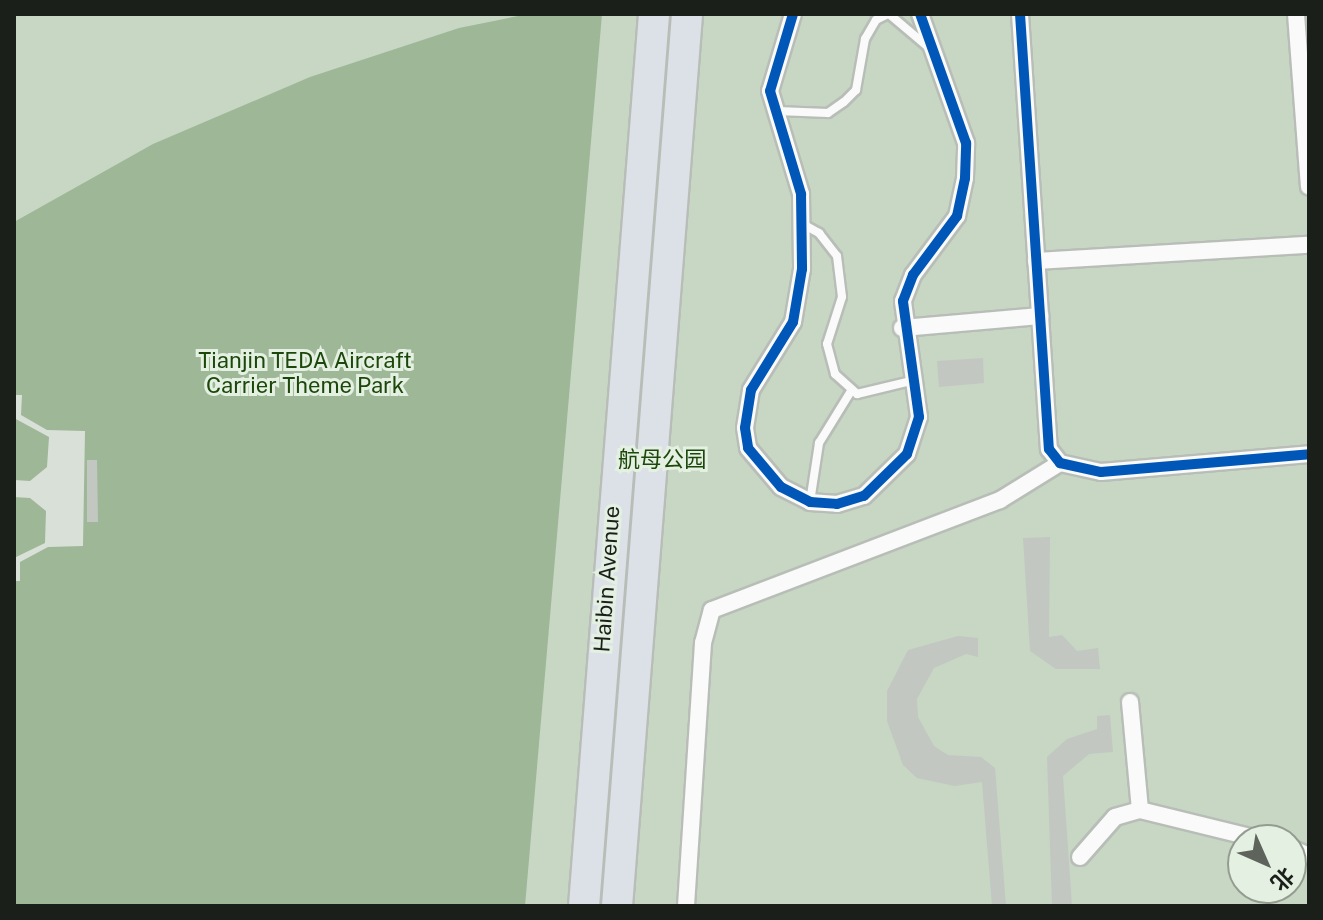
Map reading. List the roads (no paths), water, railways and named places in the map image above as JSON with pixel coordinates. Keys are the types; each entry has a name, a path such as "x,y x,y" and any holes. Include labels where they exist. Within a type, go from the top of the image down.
{"highway":[{"name":"Haibin Avenue","path":"584,906 654,14"},
{"name":"Haibin Avenue","path":"617,906 687,14"}],"street":[{"path":"793,14 770,91 801,194 802,269 793,322 751,390 745,428 748,448 764,471 810,502 837,504 864,496 907,454 919,417 902,328 913,275 957,216 965,178 966,143 928,47 920,14"},
{"path":"1020,14 1049,449 1060,463 1101,472 1309,454"},
{"path":"1296,14 1309,187"},
{"path":"1036,261 1309,245"},
{"path":"902,328 1040,316"},
{"path":"686,906 703,643 712,610 1000,500 1060,463"},
{"path":"1130,702 1140,810"},
{"path":"1080,857 1115,817 1140,810 1227,831"}],"lane":[{"path":"776,111 828,113 844,102 856,90 871,28 889,14 928,47"},
{"path":"801,223 819,233 837,256 842,297 827,344 835,374 851,391 873,393 911,381"},
{"path":"810,502 819,443 851,391"}],"park label":[{"name":"Tianjin TEDA Aircraft Carrier Theme Park","path":"305,372"},
{"name":"航母公园","path":"662,460"}]}
